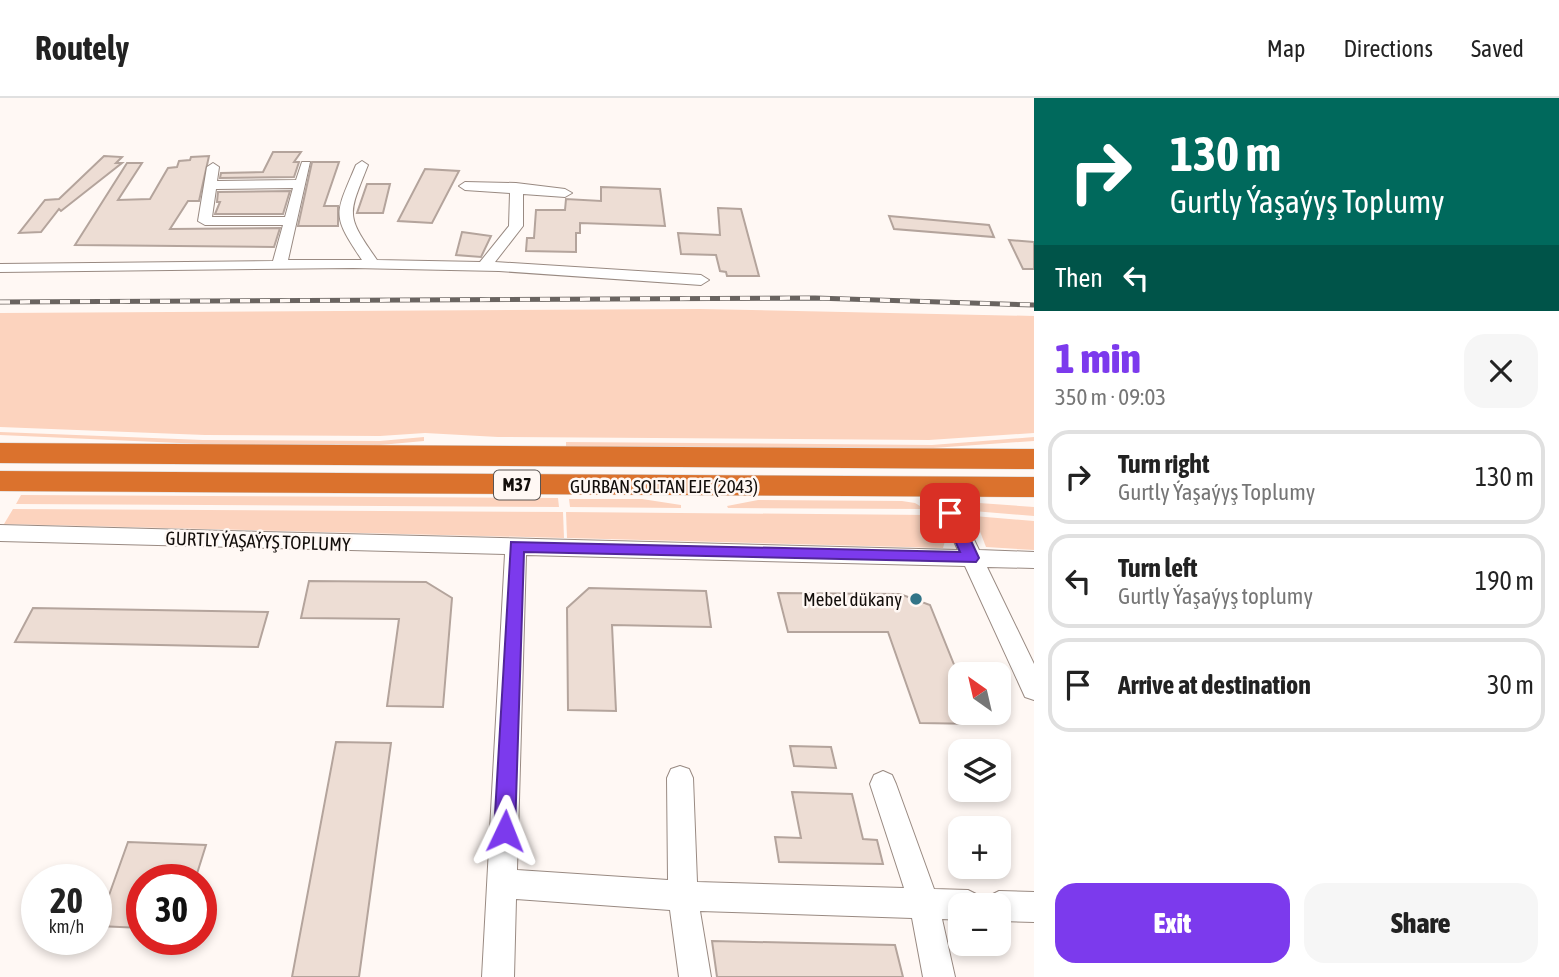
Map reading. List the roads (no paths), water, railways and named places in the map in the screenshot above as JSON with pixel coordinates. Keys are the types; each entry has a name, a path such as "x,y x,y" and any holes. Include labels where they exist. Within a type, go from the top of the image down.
{"highway":[{"path":"0,442 94,445 150,453"},
{"name":"GURBAN SOLTAN EJE (2043)","path":"0,453 1034,459"},
{"name":"GURBAN SOLTAN EJE (2043)","path":"0,481 1034,487"}],"street":[{"path":"362,164 344,210 347,227 372,264"},
{"path":"280,260 306,165"},
{"path":"213,167 205,221 291,220"},
{"path":"210,185 301,184"},
{"path":"466,186 516,187 565,193"},
{"path":"485,267 498,245 517,227 521,215 516,187"},
{"path":"0,268 190,267 280,260 485,267 701,280"},
{"path":"939,487 1034,690"},
{"name":"GURTLY ÝAŞAÝYŞ TOPLUMY","path":"0,533 1034,560"},
{"path":"498,977 516,546"},
{"path":"680,778 683,895 695,977"},
{"path":"883,784 924,904 939,977"},
{"path":"502,883 683,895 948,905"},
{"path":"1011,906 1034,906"}],"railway":[{"path":"0,302 815,298 1034,305"}],"place":[{"name":"Mebel dükany","path":"916,599"}]}
